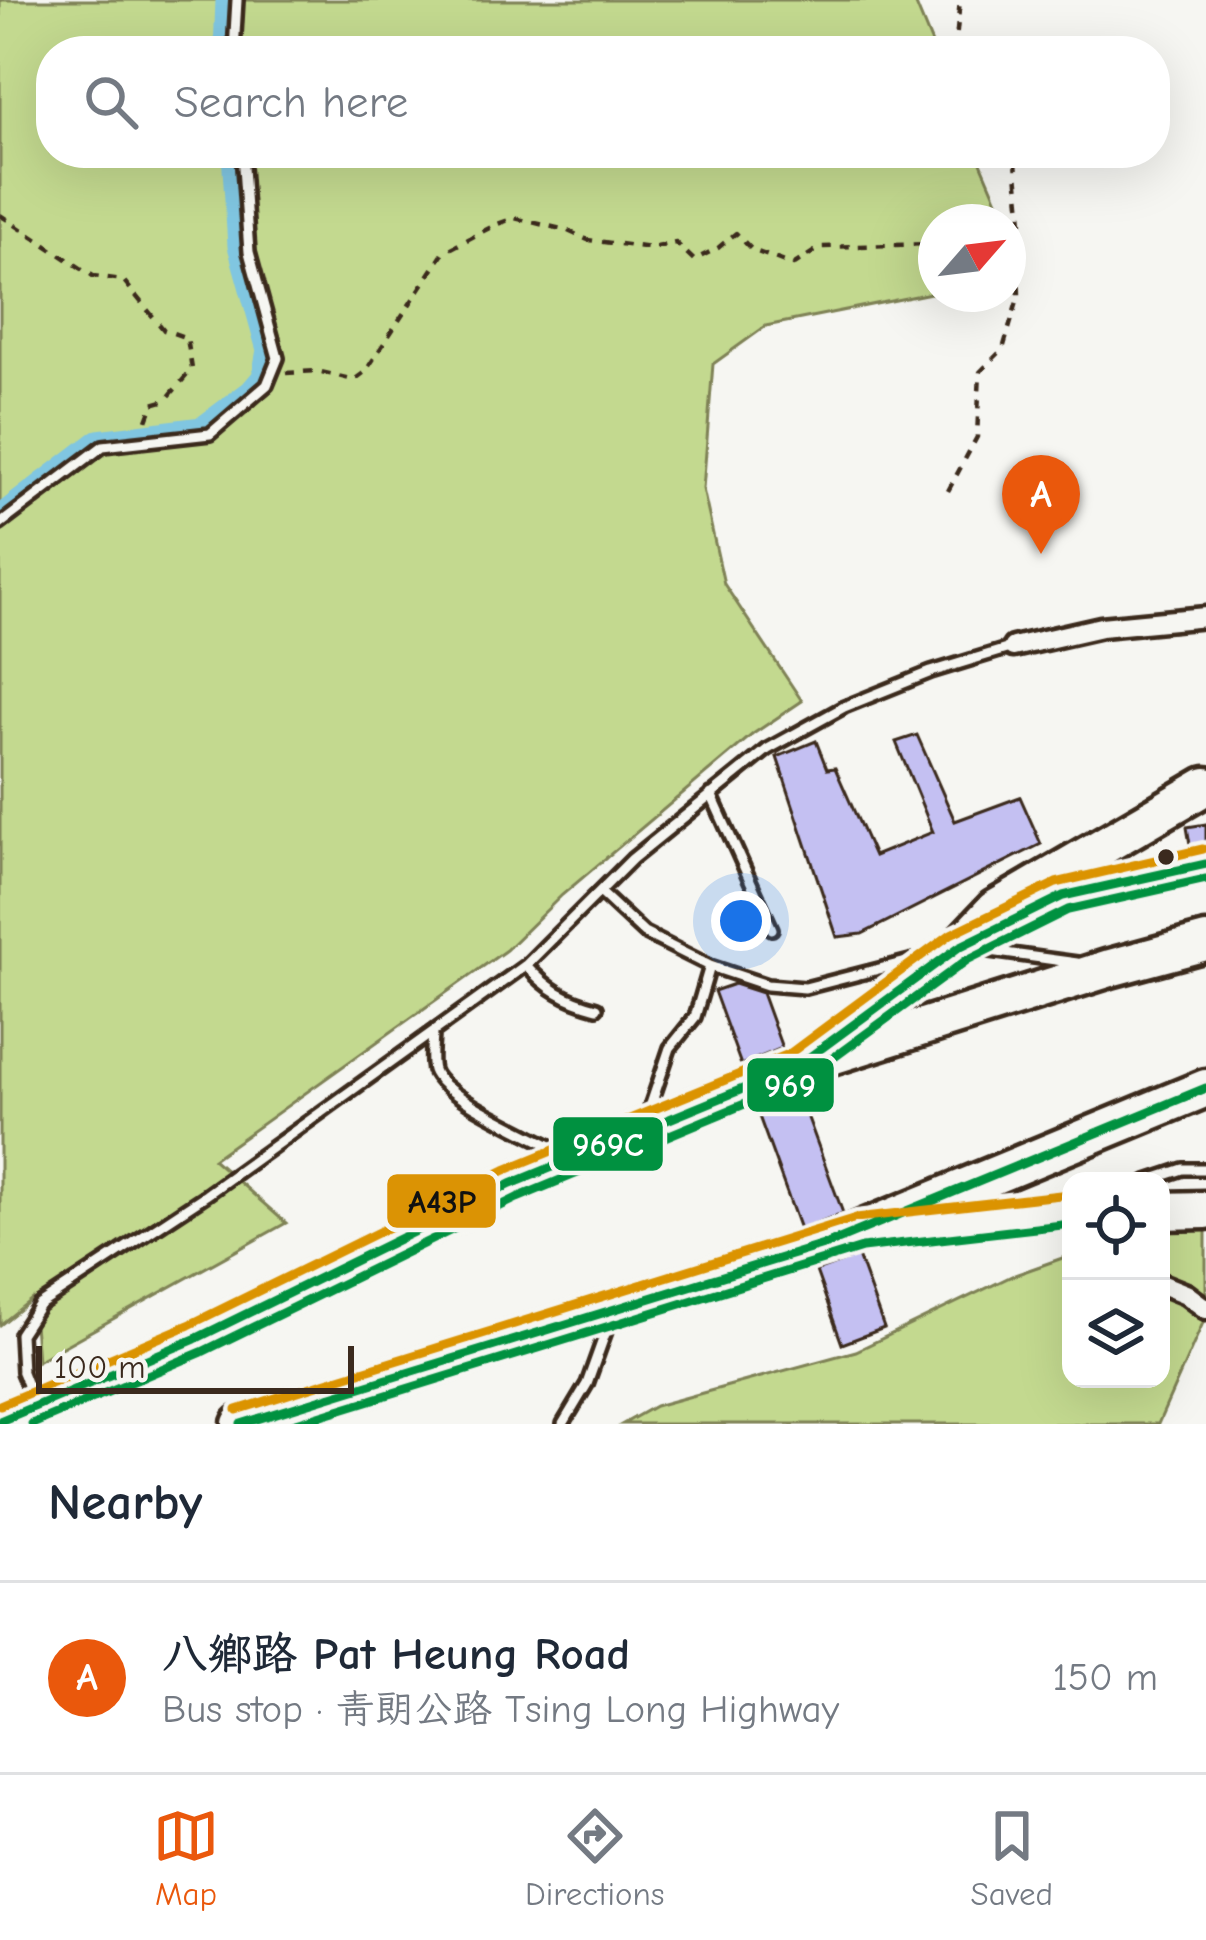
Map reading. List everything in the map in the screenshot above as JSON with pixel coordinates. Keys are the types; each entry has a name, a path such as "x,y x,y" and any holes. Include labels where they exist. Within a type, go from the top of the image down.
{"highway":[{"path":"796,1066 959,947 995,909 1206,786"},
{"path":"0,1421 195,1339 511,1184 796,1066 1206,942"},
{"path":"241,1424 859,1233 1206,1088"},
{"path":"859,1233 1062,1210"},
{"path":"1170,1211 1206,1210"}],"street":[{"path":"1013,647 1102,627 1206,617"},
{"path":"1170,1288 1206,1310"}],"lane":[{"path":"235,36 237,0"},
{"path":"0,524 104,446 200,437 220,429 258,395 278,358 249,252 243,168"},
{"path":"43,1424 22,1372 20,1334 39,1305 206,1195 526,965 632,860 768,749 844,707 1013,647"},
{"path":"711,794 772,929"},
{"path":"600,892 644,933 710,966 767,985 805,988 959,947 1063,896 1206,864"},
{"path":"959,947 1110,968"},
{"path":"526,965 540,982 567,1000 596,1008"},
{"path":"642,1130 670,1048 695,1017 710,966"},
{"path":"433,1032 433,1070 452,1097 493,1113 573,1158"},
{"path":"1170,1173 1206,1169"},
{"path":"563,1424 587,1384 612,1312"}],"path":[{"path":"956,36 960,0"},
{"path":"1016,168 1018,204"},
{"path":"0,215 93,276 123,280 164,330 187,338 192,369 166,400 153,404 147,420 150,425"},
{"path":"272,371 317,371 354,380 365,372 444,252 514,218 588,240 651,248 676,243 694,260 736,233 752,250 793,265 820,247 918,244"},
{"path":"948,491 977,437 980,372 1003,349 1014,312"}],"green space":[{"path":"0,0 914,0 929,36 36,36 36,168 983,168 999,204 918,204 918,296 766,326 713,364 703,489 724,584 802,701 753,734 562,895 506,950 213,1159 286,1223 37,1361 32,1299 0,1325"},
{"path":"1206,1221 1206,1316 1158,1424 623,1424 655,1406 856,1351 1012,1276 1062,1258 1062,1388 1170,1388 1170,1224"}],"building":[{"path":"917,735 955,821 1020,797 1041,844 862,934 837,937 777,757 816,741 827,769 835,768 874,856 933,832 896,742"},
{"path":"1206,824 1206,848 1191,850 1187,827"},
{"path":"734,984 762,993 782,1048 741,1065 714,991"},
{"path":"798,1091 843,1213 800,1229 756,1108"},
{"path":"858,1256 884,1328 842,1344 816,1271"}],"waterway":[{"path":"225,36 226,0"},
{"path":"0,515 98,440 202,427 262,377 267,350 238,246 233,168"}],"transit line":[{"name":"A43P","path":"0,1405 189,1325 505,1170 789,1054 951,934 1056,883 1203,849"},
{"name":"969C","path":"0,1421 195,1339 511,1184 796,1067 959,947 1063,896 1206,864"},
{"name":"969","path":"32,1424 202,1352 517,1198 803,1080 967,960 1068,910 1206,879"},
{"name":"969C","path":"241,1424 830,1243 1206,1088"},
{"name":"A43P","path":"237,1410 856,1218 1062,1195"},
{"name":"969","path":"293,1424 862,1248 1062,1225"}],"place":[{"name":"八鄉路 Pat Heung Road","path":"1041,554"}]}
